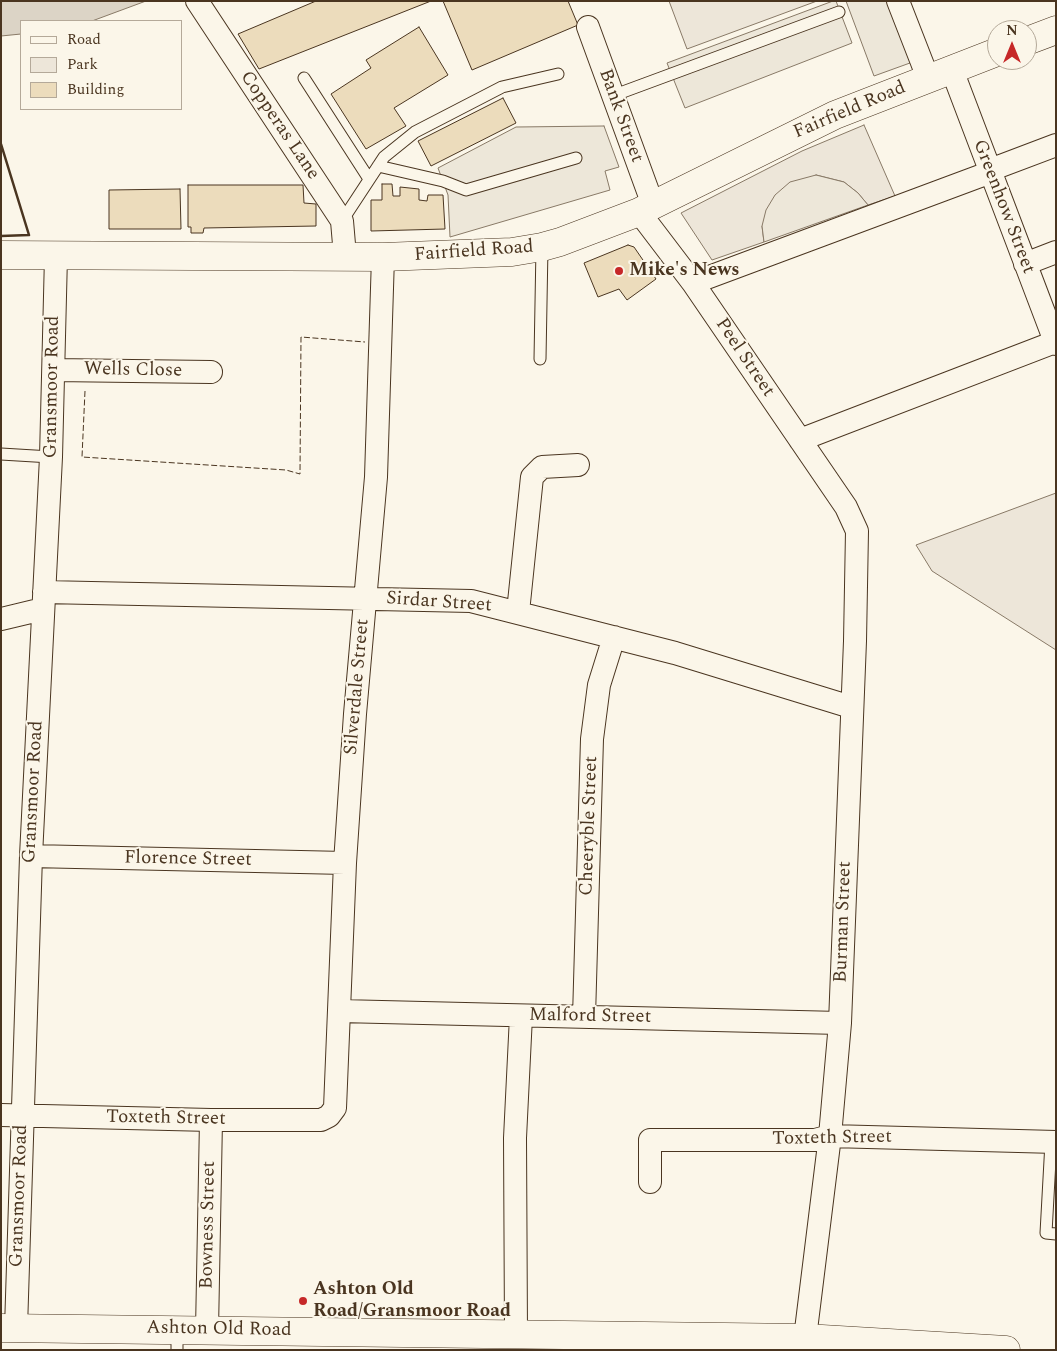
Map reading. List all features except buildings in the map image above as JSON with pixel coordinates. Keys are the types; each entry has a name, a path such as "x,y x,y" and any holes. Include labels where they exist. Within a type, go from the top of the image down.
{"main road":[{"path":"1037,37 1056,30"},
{"name":"Fairfield Road","path":"1,255 383,257 512,252 542,247 560,242 646,208 799,131 987,56"},
{"name":"Ashton Old Road","path":"9,1328 177,1340 207,1330 516,1334 565,1342 805,1338 1006,1350"}],"street":[{"name":"Copperas Lane","path":"197,1 342,221 345,256"},
{"name":"Greenhow Street","path":"898,1 940,74 990,171 1056,343"},
{"name":"Bank Street","path":"588,27 612,96 646,208"},
{"path":"693,283 1056,145"},
{"name":"Peel Street","path":"646,208 693,283 846,507"},
{"path":"1025,264 1056,252"},
{"name":"Gransmoor Road","path":"9,1328 12,1115 31,856 51,457 56,256"},
{"name":"Silverdale Street","path":"329,1116 335,1108 345,863 355,714 376,477 383,257"},
{"path":"800,440 1056,343"},
{"name":"Wells Close","path":"54,370 211,372"},
{"path":"518,612 532,477 542,467 578,465"},
{"name":"Burman Street","path":"805,1338 830,1136 840,1023 857,531 846,507"},
{"name":"Sirdar Street","path":"1,619 43,600 366,598 471,601 675,653 851,706"},
{"name":"Cheeryble Street","path":"584,1017 592,740 599,685 614,637"},
{"name":"Florence Street","path":"31,856 345,863"},
{"name":"Malford Street","path":"340,1011 840,1023"},
{"path":"516,1334 515,1138 521,1016"},
{"name":"Toxteth Street","path":"12,1115 211,1120 321,1120 329,1116"},
{"name":"Bowness Street","path":"207,1330 211,1120"},
{"name":"Toxteth Street","path":"650,1182 650,1140 815,1140 830,1136 1054,1142"}],"lane":[{"path":"612,96 840,12"},
{"path":"342,221 384,157 415,132 502,87 558,74"},
{"path":"304,78 369,179"},
{"path":"378,166 443,181 466,190 576,158"},
{"path":"540,359 542,247"},
{"path":"1,454 51,457"},
{"path":"1054,1142 1046,1233 1056,1234"}],"green space":[{"path":"669,1 817,1 687,49"},
{"path":"864,125 895,196 868,205 858,193 844,182 816,175 762,226 764,242 712,260 681,213 802,151"},
{"path":"1056,493 1056,650 932,571 916,545"}],"shaded area":[{"path":"1,1 146,1 95,20 20,20 20,34 1,36"},
{"path":"836,1 852,43 685,108 667,63"},
{"path":"846,1 905,1 921,59 874,76"},
{"path":"604,126 619,167 605,171 610,190 450,237 448,195 438,168 516,127"},
{"path":"816,175 844,182 858,193 868,205 764,242 762,226 766,210 775,195 790,182"}],"fence":[{"path":"85,391 82,457 286,470 300,474 301,337 365,342"}],"wall":[{"path":"1,144 29,235 1,236"}],"place":[{"name":"Mike's News","path":"619,271"},
{"name":"Ashton Old Road/Gransmoor Road","path":"303,1301"}]}
